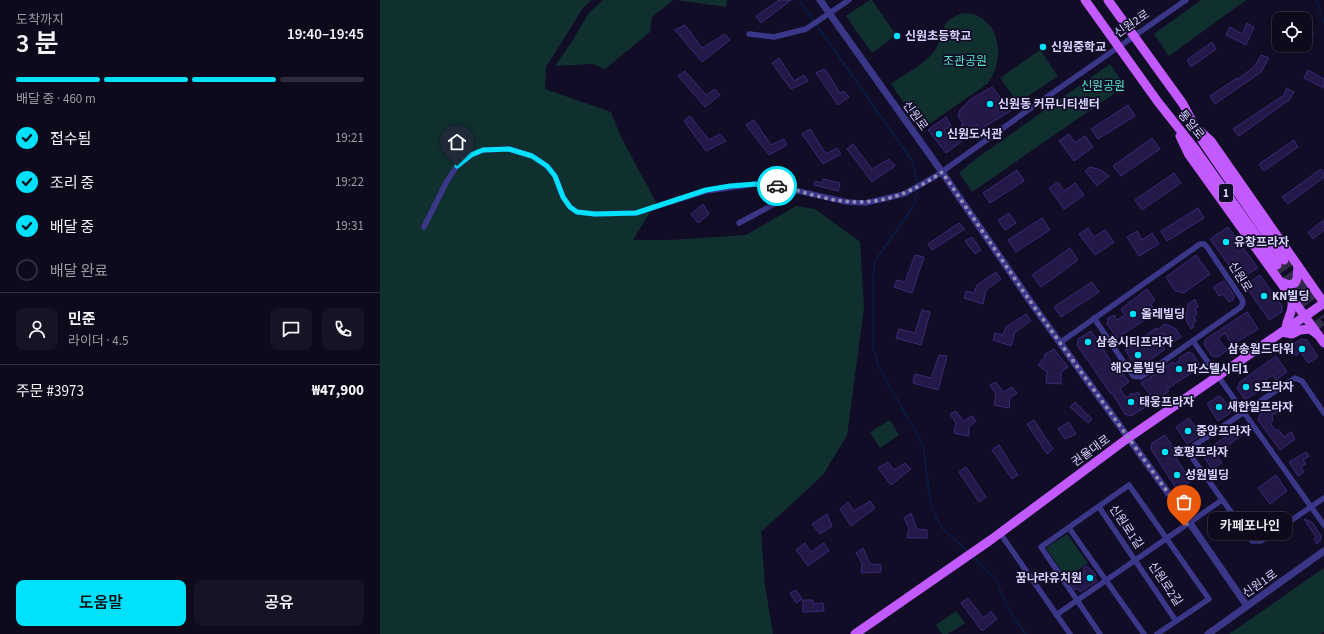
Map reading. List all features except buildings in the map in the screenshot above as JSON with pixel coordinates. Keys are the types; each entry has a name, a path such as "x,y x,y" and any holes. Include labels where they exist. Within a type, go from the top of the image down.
{"main road":[{"name":"통일로","path":"1085,0 1158,102 1280,262 1203,142 1182,104 1108,0"},
{"path":"1174,122 1189,155 1232,217 1322,339"},
{"path":"1194,126 1211,141 1324,303"},
{"path":"1281,282 1289,285 1295,283 1297,279 1298,266"},
{"path":"1292,298 1293,310 1287,319 1284,330 1292,334 1300,330 1310,329 1322,339"},
{"name":"권율대로","path":"855,634 981,546 1128,438 1324,303"}],"street":[{"name":"신원로","path":"820,0 826,16 942,172 1030,301 1061,342 1247,606"},
{"path":"749,34 774,37 809,28 849,0"},
{"name":"신원2로","path":"796,190 847,202 866,203 904,194 942,172 1186,0"},
{"path":"424,227 447,181 457,166 471,155 483,150 509,149 532,156 547,166 555,176 563,197 570,207 577,212 595,214 636,213 706,190 730,186 756,184 796,190"},
{"path":"739,223 791,195 796,190"},
{"name":"신원로","path":"1061,342 1094,318 1200,244 1204,244 1225,272 1243,303 1241,307 1141,377 1132,376 1094,318"},
{"path":"1193,341 1324,525"},
{"path":"1324,413 1302,381 1294,378 1192,447 1191,454 1192,459 1252,541 1261,542 1324,498"},
{"name":"신원로1길","path":"1077,600 1040,547 1129,485 1167,538"},
{"path":"1056,615 1222,500"},
{"name":"신원로1길","path":"1098,507 1135,560"},
{"path":"1069,528 1144,634"},
{"path":"1000,532 1070,634"},
{"name":"신원로2길","path":"1157,634 1209,599 1167,538"},
{"name":"신원1로","path":"1208,634 1324,551"},
{"name":"신원로2길","path":"1135,560 1176,621"},
{"path":"1077,600 1100,634"}],"green space":[{"path":"380,0 592,0 583,8 546,67 545,89 611,112 621,137 656,202 633,240 670,240 746,235 796,206 815,209 860,242 864,308 847,435 823,475 761,532 765,586 773,634 380,634"},
{"path":"603,0 673,0 652,17 650,32 605,69 592,64 555,66 573,40 588,14"},
{"path":"676,0 727,0 726,7"},
{"path":"872,0 896,35 872,53 846,16"},
{"path":"1201,0 1246,0 1169,56 1154,34"},
{"name":"조관공원","path":"963,13 975,15 985,21 992,29 996,39 998,51 997,62 993,74 987,84 922,129 891,84 927,59 936,49 944,26 954,17"},
{"path":"1040,50 1058,76 1018,103 1000,78"},
{"name":"신원공원","path":"1110,64 1125,86 972,192 959,173 973,161"},
{"path":"890,420 899,435 880,448 870,432"},
{"path":"1067,534 1088,563 1066,578 1046,548"},
{"path":"1324,568 1324,632 1320,634 1229,634"},
{"path":"956,611 965,623 948,634 942,634 936,625"}],"waterway":[{"path":"799,0 814,21"},
{"path":"1317,0 1324,23"},
{"path":"816,24 913,162 918,185"},
{"path":"918,189 913,207 875,261 873,279 873,347 879,368 923,445 930,499 934,513 941,527 968,552"},
{"path":"973,557 994,577 1014,619 1026,634"}],"tunnel":[{"path":"1284,260 1324,317"},
{"path":"1277,265 1324,332"}],"way so far":[{"path":"777,186 822,198 866,203 904,194 942,172 958,198 995,248 1030,301 1056,335 1189,522 1184,526"}],"place":[{"name":"신원초등학교","path":"897,36"},
{"name":"신원중학교","path":"1043,47"},
{"name":"신원동 커뮤니티센터","path":"990,104"},
{"name":"신원도서관","path":"939,134"},
{"name":"유창프라자","path":"1226,242"},
{"name":"KN빌딩","path":"1264,296"},
{"name":"올레빌딩","path":"1133,314"},
{"name":"삼송시티프라자","path":"1088,342"},
{"name":"삼송월드타워","path":"1302,349"},
{"name":"해오름빌딩","path":"1138,355"},
{"name":"파스텔시티1","path":"1179,369"},
{"name":"S프라자","path":"1246,387"},
{"name":"태웅프라자","path":"1131,402"},
{"name":"새한일프라자","path":"1219,407"},
{"name":"중앙프라자","path":"1188,431"},
{"name":"호평프라자","path":"1165,452"},
{"name":"성원빌딩","path":"1177,475"},
{"name":"카페포나인","path":"1184,526"},
{"name":"꿈나라유치원","path":"1090,578"}],"route":[{"path":"457,166 471,155 483,150 509,149 532,156 547,166 555,176 563,197 570,207 577,212 595,214 636,213 706,190 730,186 756,184 777,186"}]}
